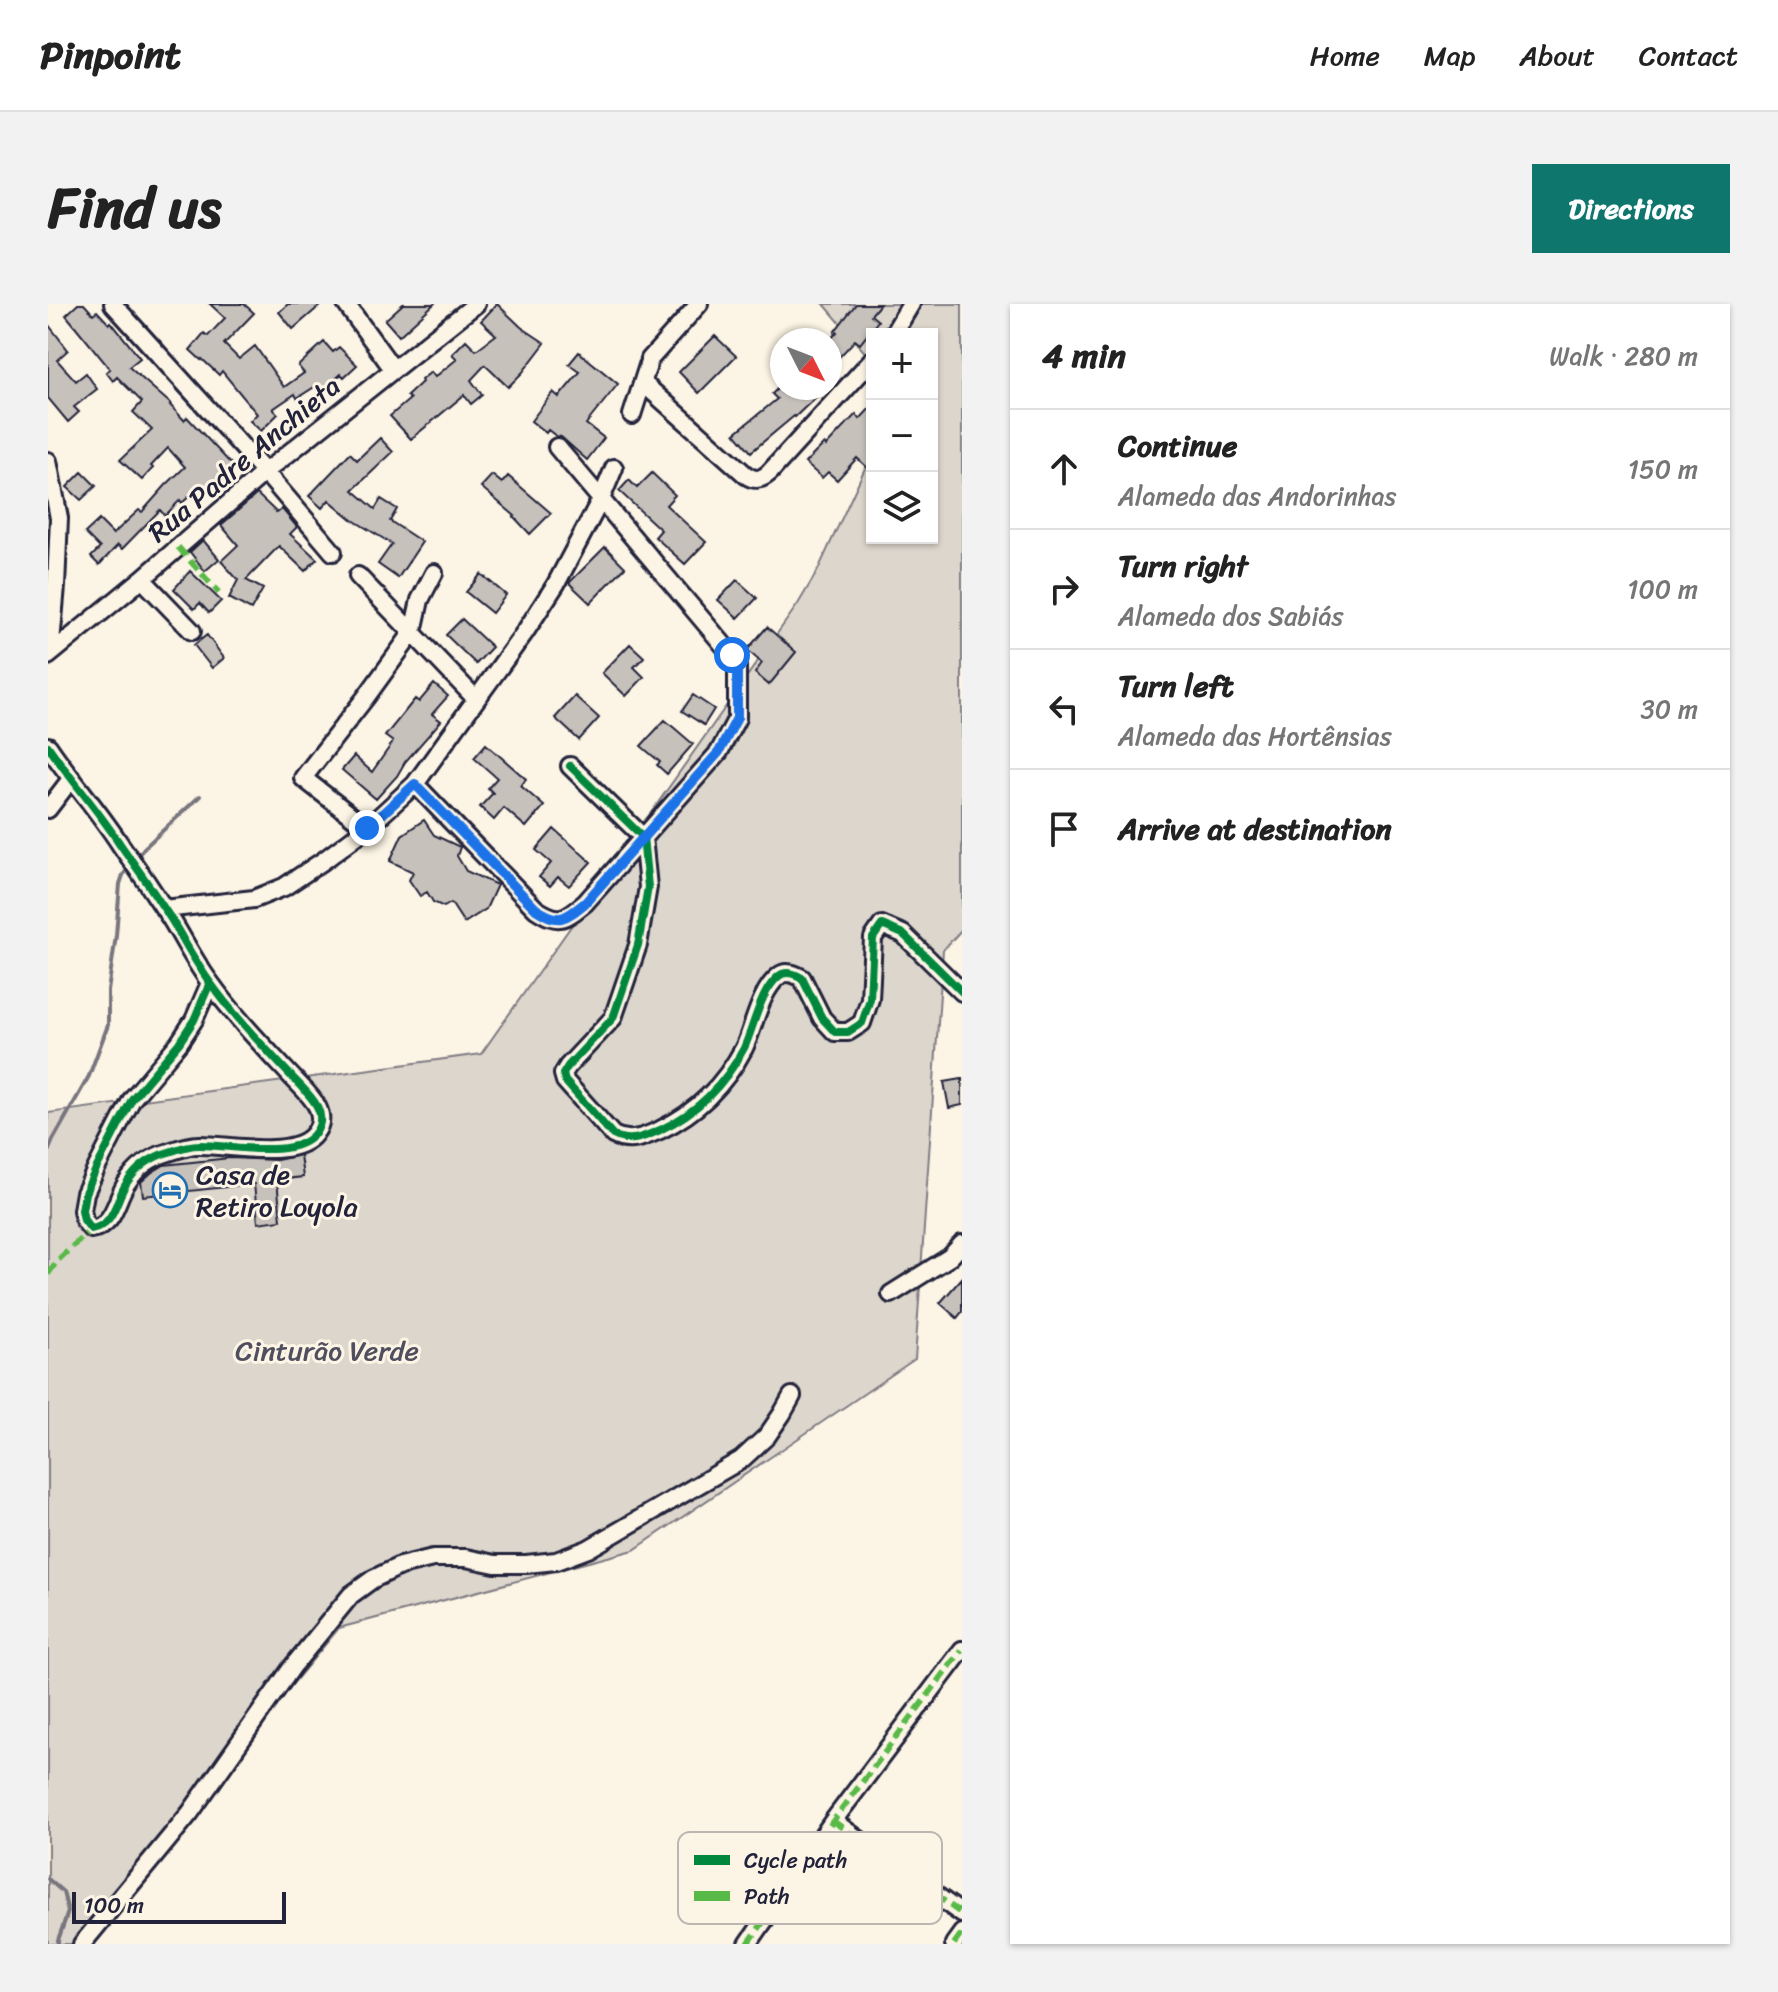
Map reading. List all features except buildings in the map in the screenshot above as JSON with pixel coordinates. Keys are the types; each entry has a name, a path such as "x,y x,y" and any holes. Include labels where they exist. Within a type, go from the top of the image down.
{"street":[{"path":"113,304 333,552"},
{"path":"346,304 393,369"},
{"name":"Rua Padre Anchieta","path":"49,655 265,472 476,304"},
{"path":"632,415 650,359 699,304"},
{"path":"897,328 911,304"},
{"path":"643,383 746,475 758,480 769,473 866,367"},
{"path":"415,784 536,909 551,918 568,917 585,903 719,752 737,718 737,667 732,655 557,447"},
{"path":"48,461 59,518 49,655"},
{"path":"164,909 254,899 284,887 367,828 415,784 556,584 614,468"},
{"path":"367,828 303,778 413,632 420,600 434,573"},
{"path":"358,576 476,699"},
{"path":"142,579 192,631"},
{"path":"48,746 118,840 210,983 309,1096 319,1109 321,1121 306,1142 289,1147 259,1149 195,1145 165,1153 145,1163 133,1174 110,1219 100,1227 91,1229 84,1220 82,1210 85,1193 97,1167 132,1099 179,1043 194,1020 210,983"},
{"path":"570,766 643,837 648,887 638,945 613,1018 563,1074 565,1081 613,1135 623,1140 636,1140 681,1119 710,1097 744,1048 768,989 784,973 802,978 822,1018 835,1032 848,1032 862,1023 870,999 873,938 882,925 903,934 962,992"},
{"path":"48,809 71,779"},
{"path":"891,1294 950,1257 962,1244"},
{"path":"82,1944 190,1813 293,1666 351,1595 373,1579 400,1566 433,1558 526,1564 556,1561 588,1549 741,1460 767,1436 792,1396"},
{"path":"825,1832 962,1650"},
{"path":"833,1821 848,1832"},
{"path":"942,1900 962,1914"},
{"path":"748,1944 762,1924"},
{"path":"954,1944 962,1933"}],"green space":[{"name":"Cinturão Verde","path":"824,304 962,304 962,929 943,950 915,1359 634,1550 339,1628 77,1944 48,1944 48,1113 481,1054 798,604 817,572 866,466 866,544 938,544 938,328 866,328 866,354"}],"waterway":[{"path":"136,858 200,796"},
{"path":"48,1152 89,1076 108,1025 108,991 120,884 131,865"},
{"path":"48,1879 63,1892 68,1912 58,1944"}],"marked path":[{"path":"178,547 219,593"},
{"path":"48,1274 57,1261 91,1229"},
{"path":"825,1832 962,1650"},
{"path":"833,1821 848,1832"},
{"path":"942,1900 962,1914"},
{"path":"748,1944 762,1924"},
{"path":"954,1944 962,1933"}],"cycle path":[{"path":"48,746 140,872 209,981 310,1096 319,1110 320,1118 315,1133 305,1142 292,1147 260,1149 195,1145 156,1157 130,1178 105,1223 91,1229 84,1220 82,1210 85,1193 97,1167 132,1099 179,1043 194,1020 210,983"},
{"path":"570,766 643,837 648,887 638,945 613,1018 563,1074 565,1081 613,1135 631,1139 648,1135 686,1115 708,1096 744,1048 767,991 782,974 790,973 802,978 822,1018 835,1032 848,1032 862,1023 870,999 873,938 882,925 903,934 962,992"}],"place":[{"name":"Casa de Retiro Loyola","path":"170,1190"}],"route":[{"path":"367,828 415,784 536,909 551,918 568,917 585,903 719,752 737,718 737,667 732,655"}]}
